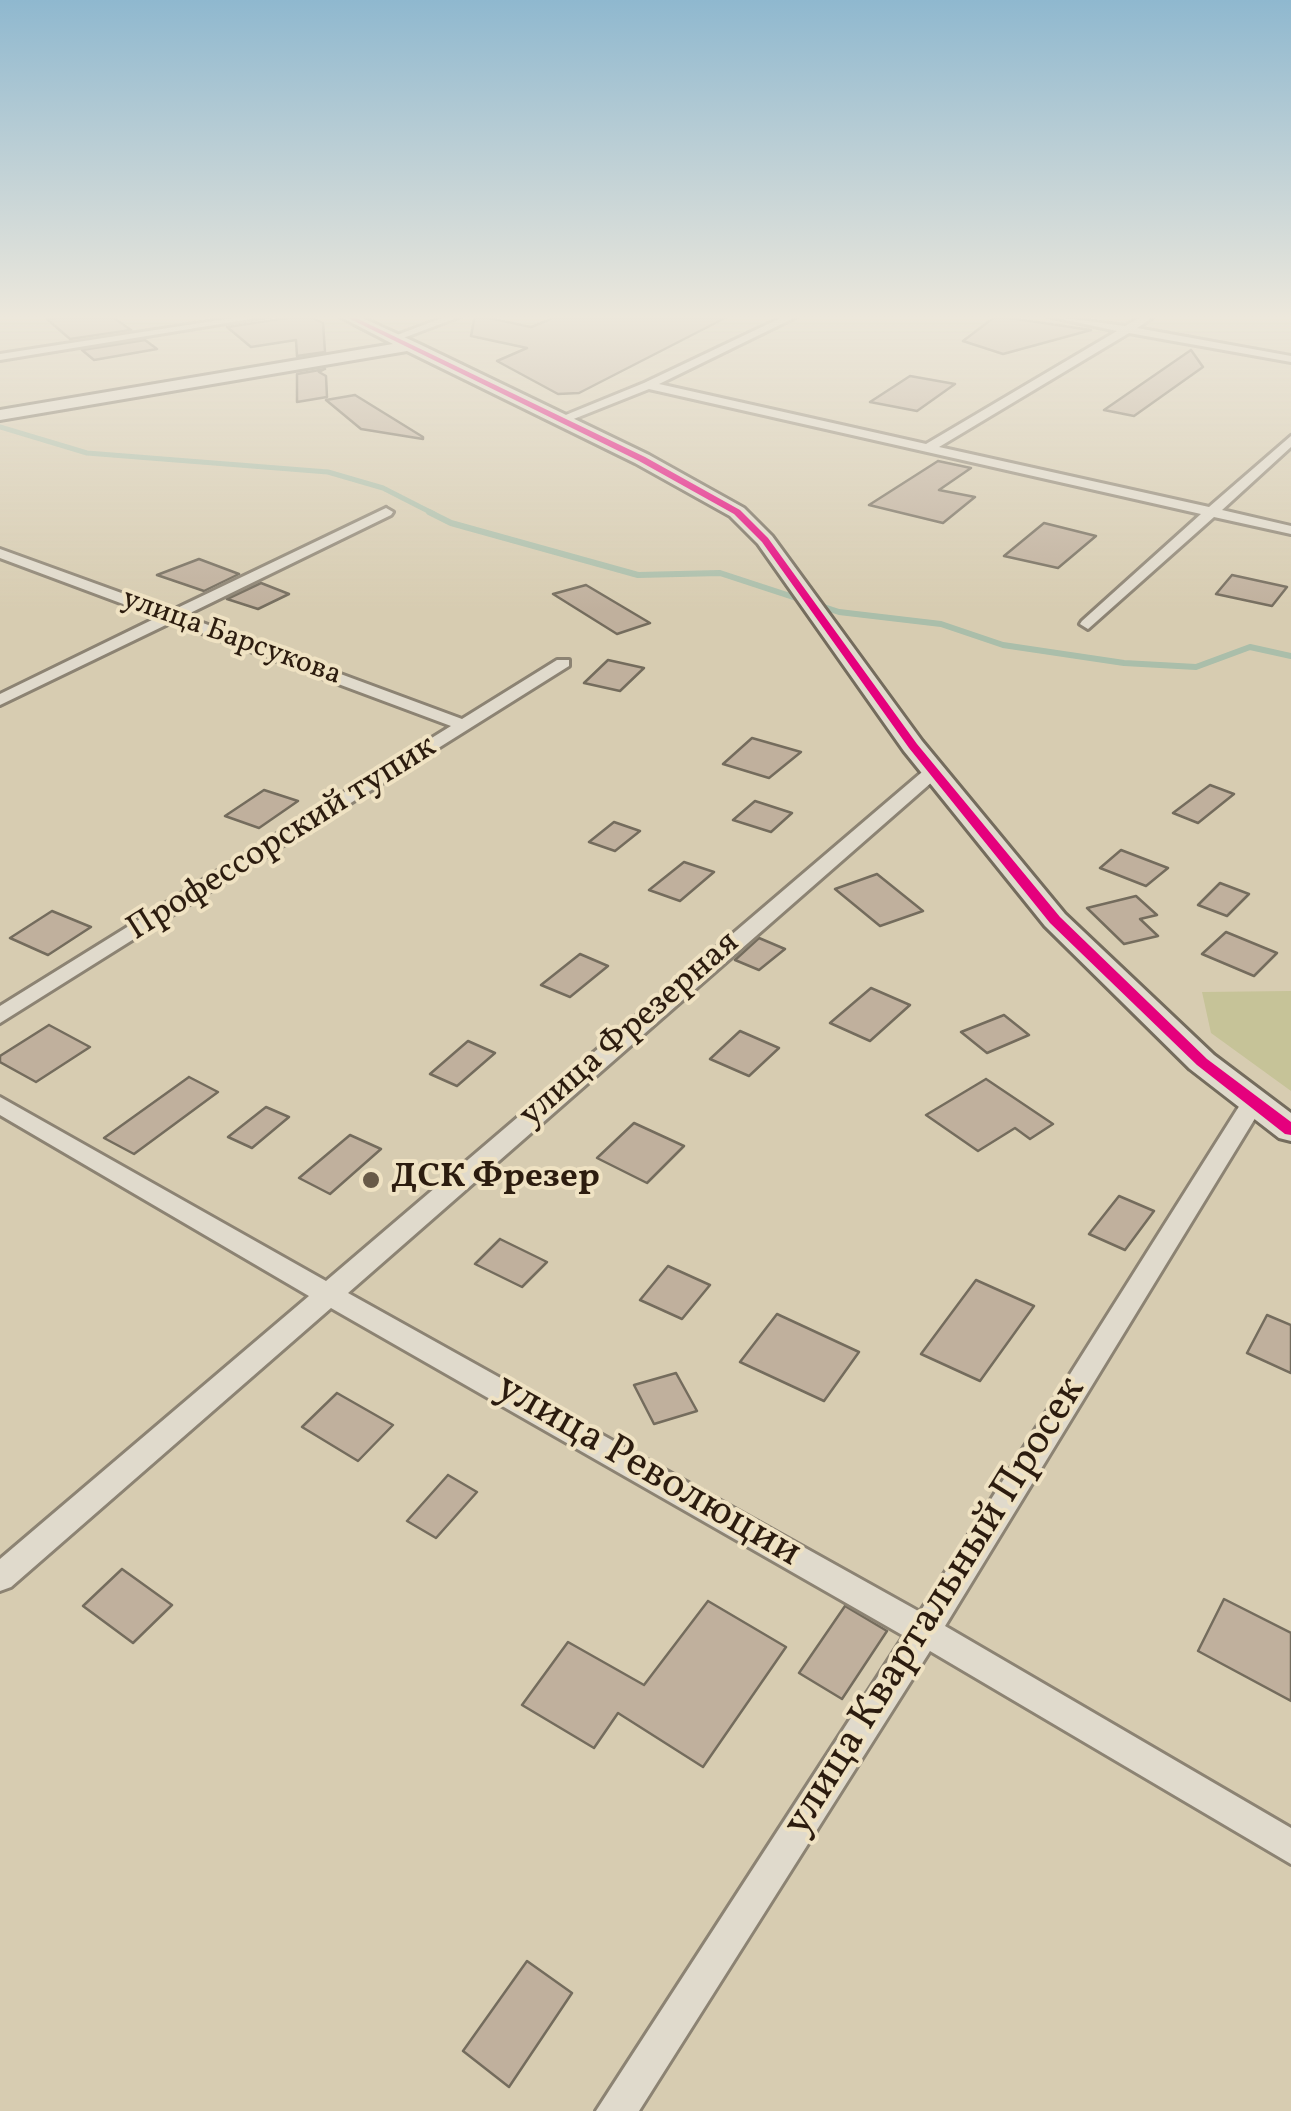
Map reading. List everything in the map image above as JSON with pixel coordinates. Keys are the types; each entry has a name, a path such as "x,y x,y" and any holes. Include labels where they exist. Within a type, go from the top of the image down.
{"main road":[{"path":"542,414 642,460 737,512 765,540 934,771 1055,920 1202,1062 1291,1130"}],"street":[{"path":"556,421 575,414"},
{"path":"776,414 1291,530"},
{"path":"930,448 988,414"},
{"path":"1088,624 1291,440"},
{"path":"0,700 386,512"},
{"name":"улица Барсукова","path":"0,554 462,724"},
{"name":"Профессорский тупик","path":"0,1016 563,663"},
{"name":"улица Фрезерная","path":"0,1578 934,771"},
{"name":"улица Квартальный Просек","path":"616,2111 924,1632 1253,1102"},
{"name":"улица Революции","path":"0,1104 924,1632 1291,1847"}],"shaded area":[{"path":"1291,991 1291,1091 1211,1033 1202,992"}],"building":[{"path":"342,414 385,414 423,439 361,429"},
{"path":"938,461 971,468 939,490 975,497 943,523 869,505"},
{"path":"1044,523 1096,536 1058,568 1004,556"},
{"path":"199,559 239,574 204,591 157,575"},
{"path":"1232,575 1287,587 1272,606 1216,594"},
{"path":"261,583 289,594 258,609 227,599"},
{"path":"586,585 650,623 617,634 553,594"},
{"path":"608,660 644,668 620,691 584,683"},
{"path":"752,738 801,752 769,778 723,764"},
{"path":"1210,785 1234,794 1198,823 1173,813"},
{"path":"264,790 298,801 259,828 225,816"},
{"path":"755,801 792,813 771,832 733,820"},
{"path":"614,822 640,831 615,851 589,842"},
{"path":"1121,850 1168,868 1146,886 1100,868"},
{"path":"684,862 714,872 680,901 649,890"},
{"path":"877,874 923,911 880,926 835,889"},
{"path":"1220,883 1249,894 1227,916 1198,905"},
{"path":"1136,896 1157,915 1140,919 1158,936 1124,944 1087,908"},
{"path":"52,911 91,927 48,955 10,938"},
{"path":"1226,932 1277,953 1254,976 1202,954"},
{"path":"759,938 785,949 759,970 735,960"},
{"path":"580,954 608,966 570,997 541,985"},
{"path":"871,988 910,1005 870,1041 830,1023"},
{"path":"1004,1015 1029,1035 987,1053 961,1032"},
{"path":"49,1025 90,1047 36,1082 0,1062 0,1056"},
{"path":"740,1031 779,1048 749,1076 710,1059"},
{"path":"468,1041 495,1053 457,1086 430,1074"},
{"path":"189,1077 218,1092 134,1154 104,1138"},
{"path":"986,1079 1053,1124 1030,1139 1015,1128 978,1151 926,1115"},
{"path":"266,1107 289,1117 252,1148 228,1137"},
{"path":"634,1123 684,1146 647,1183 597,1158"},
{"path":"350,1135 381,1149 330,1194 299,1178"},
{"path":"1119,1196 1154,1211 1125,1250 1089,1234"},
{"path":"500,1239 547,1262 522,1287 475,1264"},
{"path":"668,1266 710,1285 682,1319 640,1300"},
{"path":"976,1280 1034,1306 980,1381 921,1354"},
{"path":"777,1314 859,1352 824,1401 740,1362"},
{"path":"1267,1315 1291,1325 1291,1373 1247,1353"},
{"path":"676,1373 697,1411 654,1424 634,1385"},
{"path":"337,1393 393,1425 358,1461 302,1427"},
{"path":"448,1475 477,1492 436,1538 407,1521"},
{"path":"122,1569 172,1605 133,1643 83,1606"},
{"path":"1224,1599 1291,1633 1291,1701 1198,1651"},
{"path":"708,1601 786,1647 703,1767 618,1713 594,1748 522,1705 568,1642 644,1685"},
{"path":"845,1606 887,1631 842,1699 799,1673"},
{"path":"527,1961 572,1993 509,2087 463,2051"}],"waterway":[{"path":"0,427 87,453 328,472 383,488 434,514"},
{"path":"429,512 451,523 638,575 720,573 839,612 941,624 1003,645 1124,663 1196,667 1250,647 1291,656"}],"transit line":[{"path":"548,414 642,459 737,512 765,540 913,746 1055,920 1202,1062 1291,1130"}],"place":[{"name":"ДСК Фрезер","path":"371,1180"}]}
